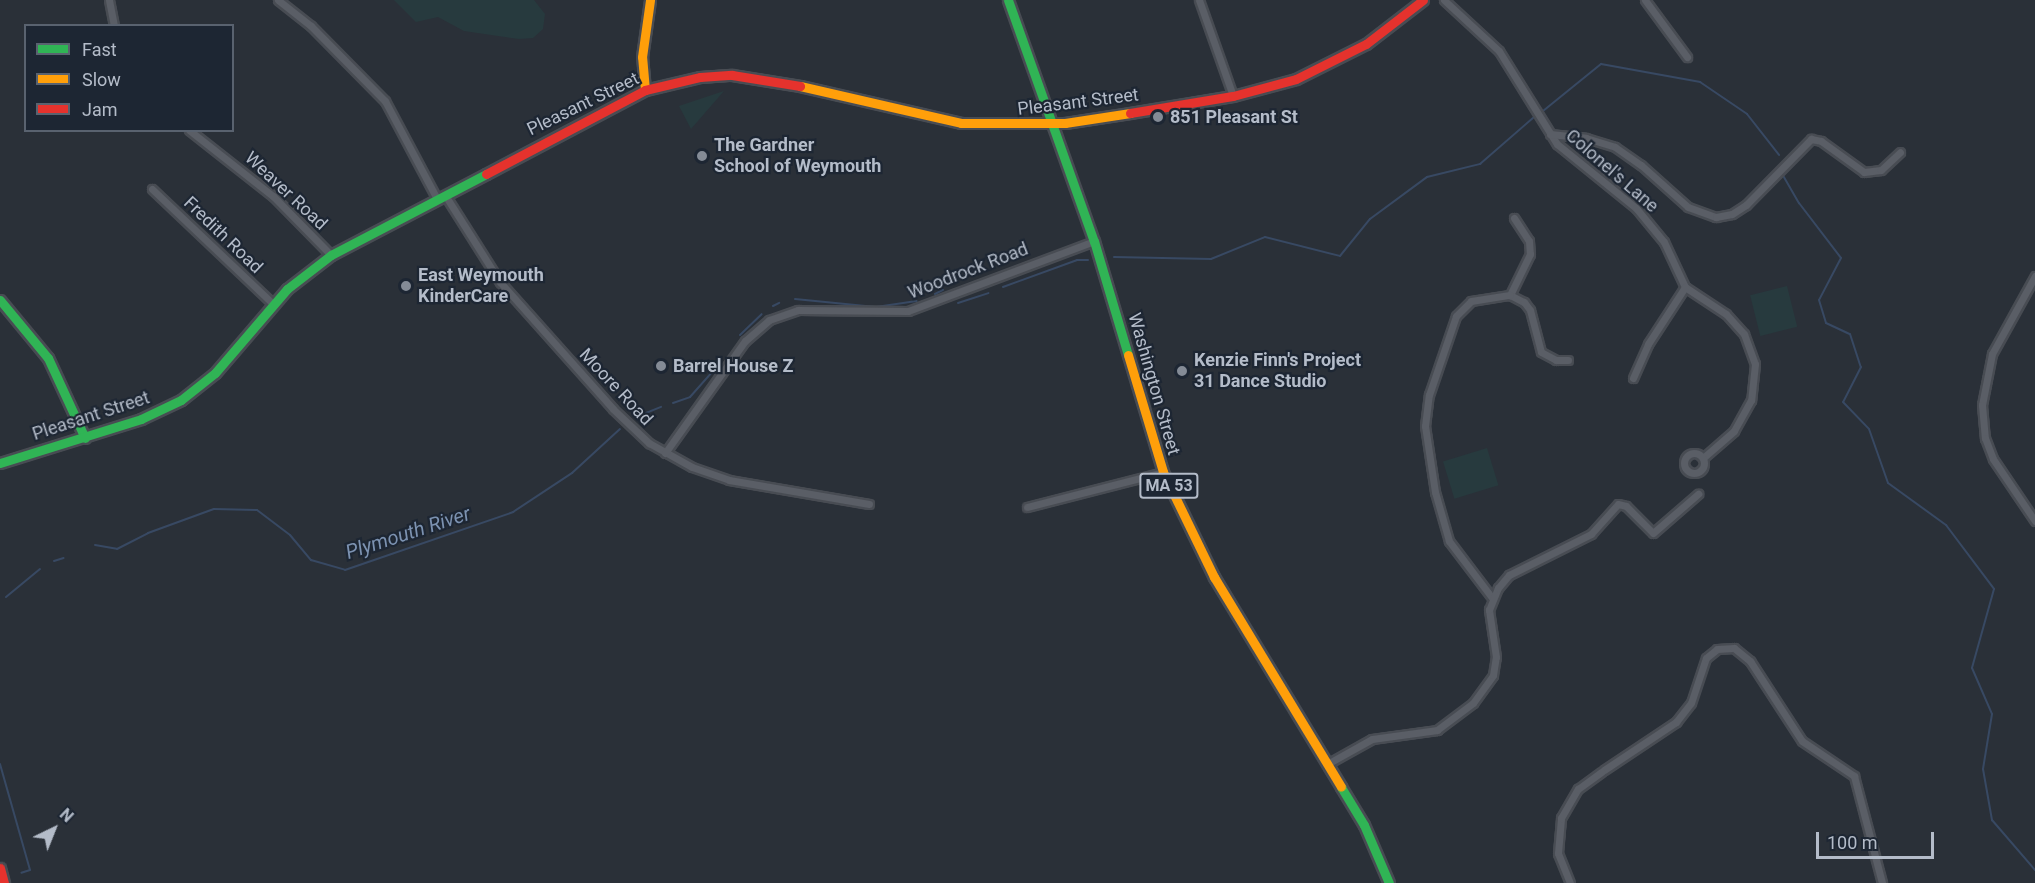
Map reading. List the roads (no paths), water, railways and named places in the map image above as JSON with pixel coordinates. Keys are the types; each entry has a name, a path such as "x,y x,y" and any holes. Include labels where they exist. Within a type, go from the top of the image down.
{"main road":[{"path":"645,90 642,57 650,0"},
{"name":"Washington Street","path":"1008,0 1094,241 1163,472 1214,577 1358,814 1389,883"},
{"name":"Pleasant Street","path":"0,462 85,438 153,414 191,392 232,355 273,304 331,255 645,90 698,78 732,75 779,81 961,123 1052,124 1233,96 1287,82 1333,63 1375,38 1422,0"},
{"path":"0,300 48,358 85,438"},
{"path":"0,868 4,883"}],"street":[{"path":"109,0 114,24"},
{"name":"Moore Road","path":"278,0 311,26 385,101 441,197 500,282 627,424 665,453 739,483 869,504"},
{"path":"1199,0 1233,96"},
{"name":"Colonel's Lane","path":"1444,0 1499,51 1550,135 1562,150 1645,217 1671,254 1685,287"},
{"path":"1645,0 1686,57"},
{"name":"Weaver Road","path":"192,132 273,196 331,255"},
{"path":"1550,135 1586,138 1614,147 1641,165 1688,207 1716,217 1732,214 1746,205 1811,139 1821,141 1864,172 1881,170 1900,152"},
{"name":"Fredith Road","path":"152,189 273,304"},
{"path":"1510,296 1530,254 1529,241 1514,218"},
{"name":"Woodrock Road","path":"665,453 745,341 769,320 798,310 908,311 1094,241"},
{"path":"2035,276 1992,354 1982,405 1993,459 2035,520"},
{"path":"1633,378 1648,344 1685,287 1740,327 1755,364 1754,388 1744,416 1728,438 1703,458"},
{"path":"1493,599 1449,541 1435,492 1425,426 1429,395 1456,316 1471,301 1510,296 1524,302 1530,310 1541,352 1556,360 1568,360"},
{"path":"1027,507 1163,472"},
{"path":"1329,763 1375,738 1431,733 1469,708 1490,683 1495,669 1489,620 1493,599 1509,575 1591,534 1618,504 1626,506 1653,533 1698,494"},
{"path":"1570,883 1558,853 1561,818 1578,789 1676,722 1692,703 1706,658 1717,649 1734,648 1750,661 1802,741 1854,776 1882,883"}],"waterway":[{"name":"Plymouth River","path":"1543,111 1601,64 1700,82 1747,114 1779,155"},
{"name":"Plymouth River","path":"1114,257 1211,259 1265,237 1340,256 1370,219 1427,177 1480,164 1534,117"},
{"name":"Plymouth River","path":"1781,172 1799,203 1841,258 1819,300 1826,323 1850,334 1861,367 1843,402 1869,429 1888,483 1946,525 1994,589 1972,668 1992,714 1983,769 1992,820 2035,870"},
{"name":"Plymouth River","path":"1003,287 1077,260 1088,260"},
{"name":"Plymouth River","path":"935,294 943,290"},
{"name":"Plymouth River","path":"958,303 988,293"},
{"name":"Plymouth River","path":"795,299 876,307 917,301"},
{"name":"Plymouth River","path":"773,306 779,303"},
{"name":"Plymouth River","path":"740,335 762,314"},
{"name":"Plymouth River","path":"673,403 690,397 721,362"},
{"name":"Plymouth River","path":"636,417 661,407"},
{"name":"Plymouth River","path":"95,545 117,549 148,533 214,509 257,510 290,535 311,560 345,570 513,512 572,473 620,429"},
{"name":"Plymouth River","path":"54,561 64,558"},
{"name":"Plymouth River","path":"6,597 40,569"},
{"name":"Plymouth River","path":"0,764 30,870 21,873"}],"place":[{"name":"851 Pleasant St","path":"1158,117"},
{"name":"The Gardner School of Weymouth","path":"702,156"},
{"name":"East Weymouth KinderCare","path":"406,286"},
{"name":"Barrel House Z","path":"661,366"},
{"name":"Kenzie Finn's Project 31 Dance Studio","path":"1182,371"}]}
